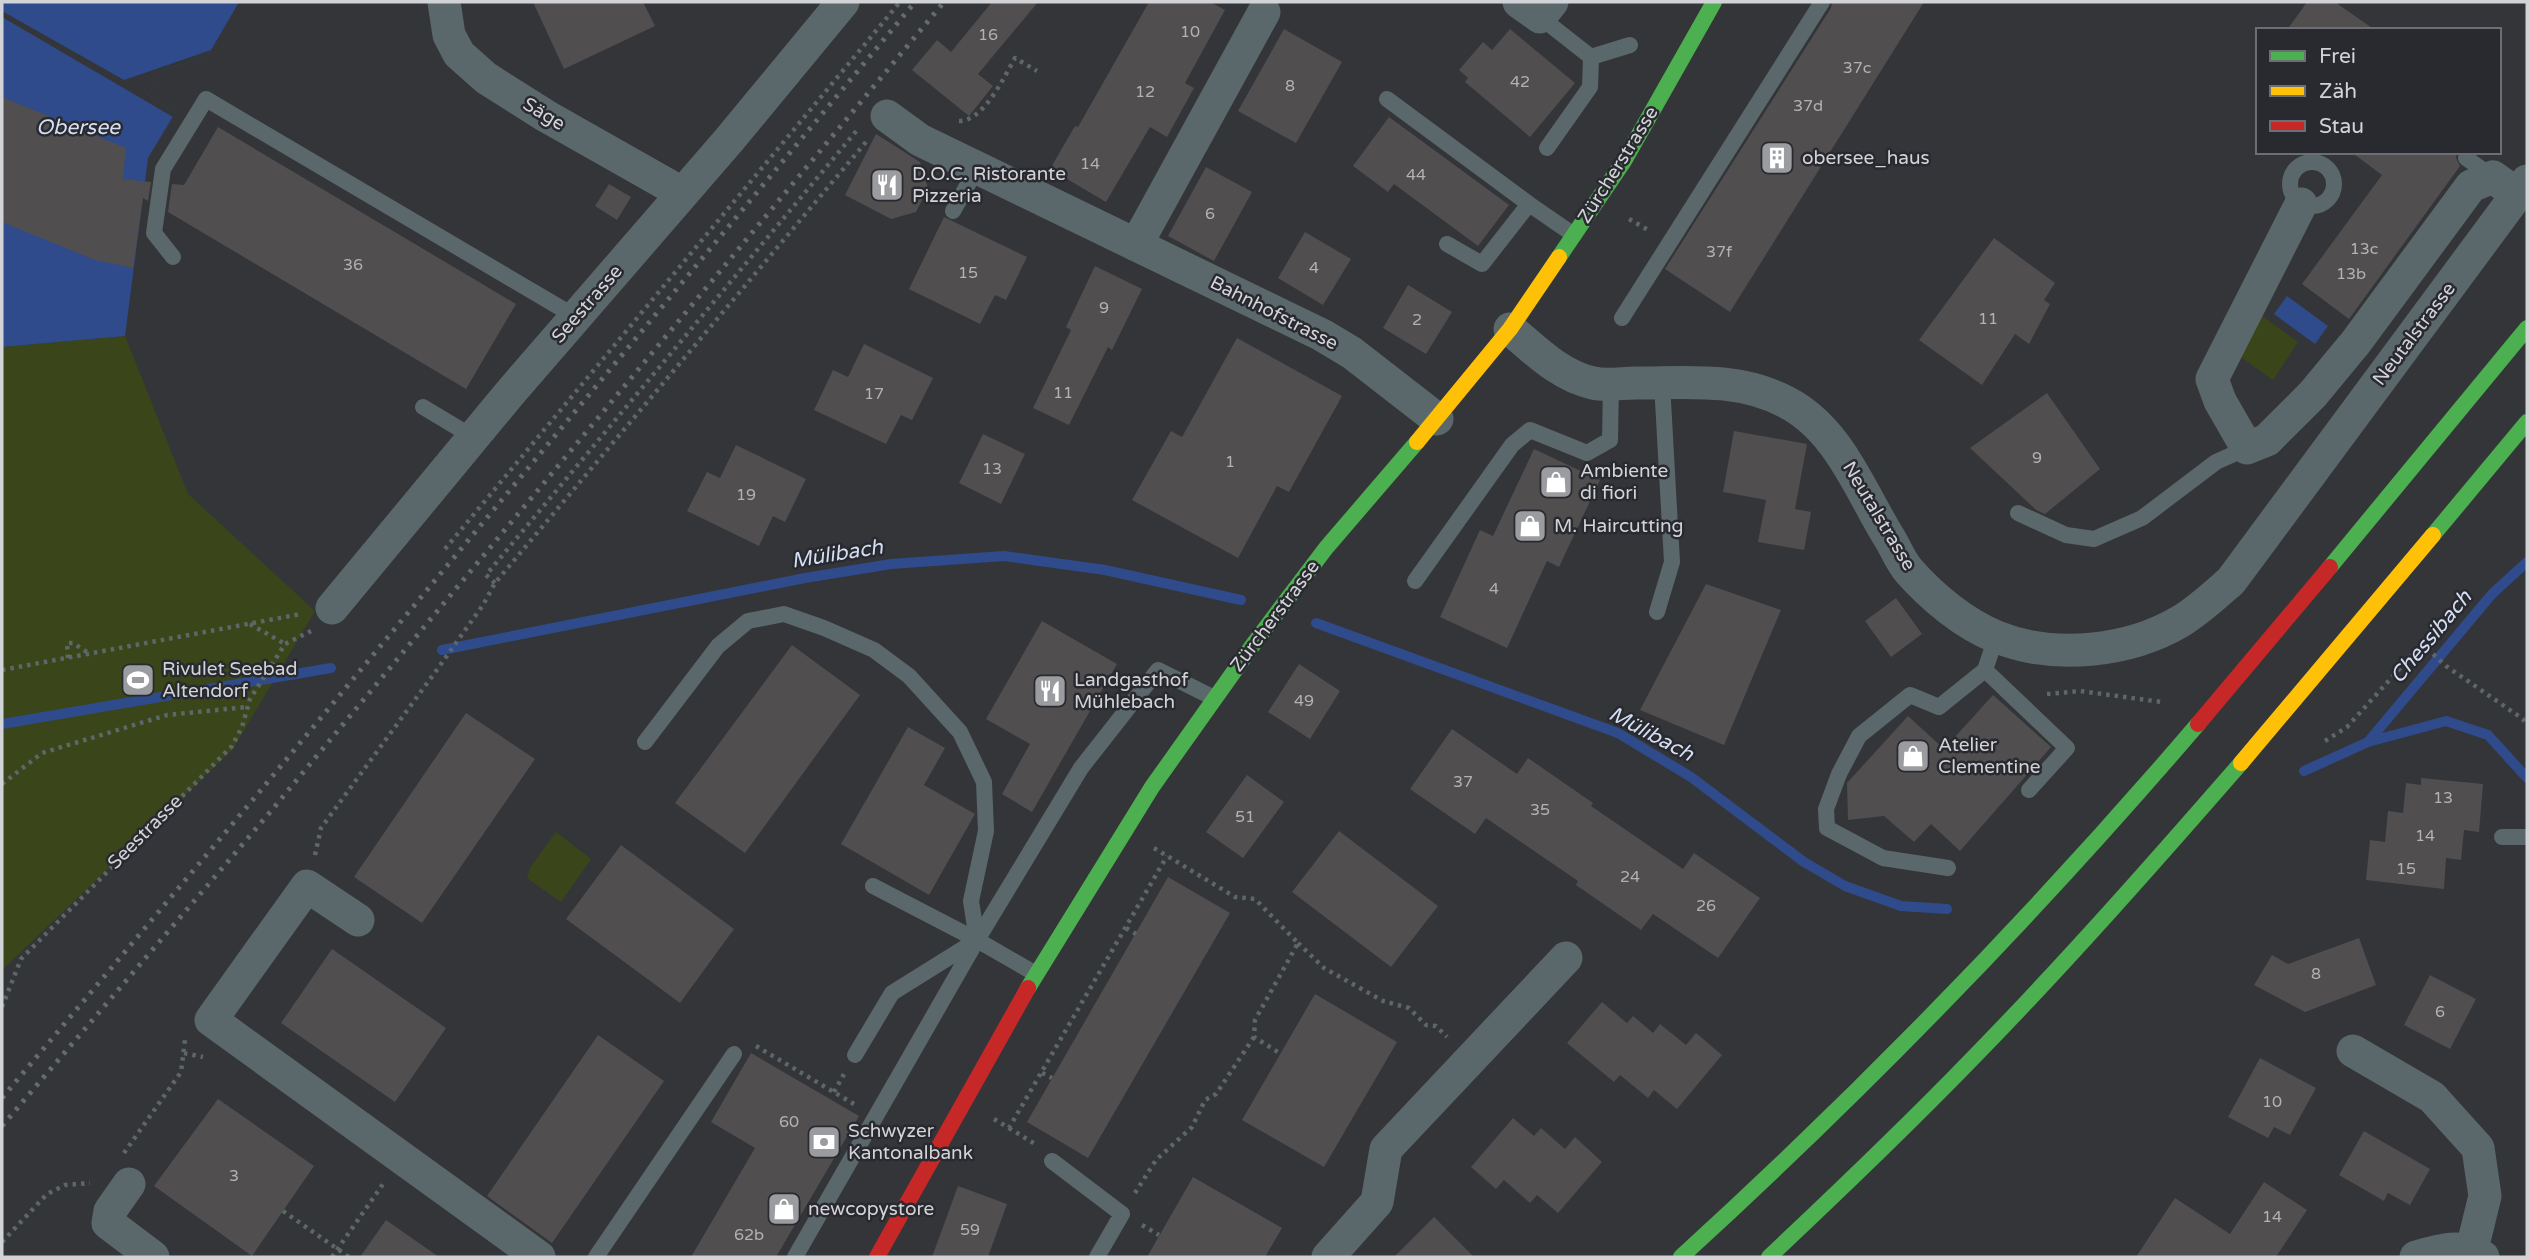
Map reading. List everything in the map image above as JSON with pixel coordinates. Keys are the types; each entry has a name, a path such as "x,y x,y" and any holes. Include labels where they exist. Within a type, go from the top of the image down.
{"main road":[{"name":"Zürcherstrasse","path":"877,1257 1036,974 1152,787 1214,698 1326,548 1510,329 1624,161 1714,2"},
{"path":"1681,1257 1864,1086 2050,891 2216,701 2527,328"},
{"path":"1769,1257 1910,1124 2073,953 2171,845 2527,422"}],"street":[{"name":"Seestrasse","path":"332,608 842,2"},
{"name":"Säge","path":"447,3 449,35 459,54 485,78 682,193"},
{"path":"1136,245 1264,12"},
{"name":"Bahnhofstrasse","path":"874,121 920,140 1322,335 1352,353 1437,419"},
{"path":"2301,204 2212,379 2220,401 2247,448 2267,440 2313,394 2356,342 2471,186 2513,184"},
{"name":"Neutalstrasse","path":"1510,329 1560,369 1595,384 1717,382 1763,392 1809,415 1824,430 1843,457 1908,570 1950,610 1996,637 2035,648 2098,648 2133,641 2182,620 2206,604 2231,581 2513,184"},
{"path":"358,920 307,886 211,1020 539,1257"},
{"path":"1328,1257 1377,1202 1386,1149 1566,958"},
{"path":"2353,1052 2432,1097 2478,1148 2485,1196 2477,1253 2440,1249 2416,1257"},
{"path":"125,1171 108,1223 153,1257"}],"lane":[{"path":"1622,318 1822,2"},
{"path":"1537,7 1591,58 1590,87 1547,148"},
{"path":"1591,58 1630,45"},
{"path":"173,257 154,233 163,169 206,99 576,317"},
{"path":"1387,99 1573,235"},
{"path":"2466,158 2513,184"},
{"path":"953,211 977,169"},
{"path":"1447,244 1482,264 1530,204"},
{"path":"1415,581 1512,445 1530,429 1587,453 1610,440 1611,383"},
{"path":"1657,612 1672,562 1662,383"},
{"path":"423,407 473,438"},
{"path":"2018,513 2066,535 2094,539 2142,518 2216,462 2247,448"},
{"path":"645,742 718,646 748,621 783,614 874,650 909,676 960,732 984,782 986,831 971,901 978,940"},
{"path":"1948,869 1883,858 1846,840 1827,828 1826,809 1839,774 1859,736 1910,695 1939,707 1985,670 1996,637"},
{"path":"795,1257 875,1116 1081,768 1158,670 1214,698"},
{"path":"1985,670 2067,748 2029,790"},
{"path":"2502,837 2527,837"},
{"path":"873,886 978,940 1036,974"},
{"path":"855,1055 892,993 978,940"},
{"path":"596,1257 734,1054"},
{"path":"1052,1161 1122,1214 1097,1257"}],"path":[{"path":"445,549 900,2"},
{"path":"954,120 964,121 980,111 997,90 1015,58 1037,71"},
{"path":"495,583 486,575 874,121"},
{"path":"307,886 321,828 484,605 495,583 874,121"},
{"path":"2,670 332,608"},
{"path":"250,624 285,644"},
{"path":"68,658 67,643 73,643 90,654"},
{"path":"2325,741 2347,727 2423,645 2446,666 2523,719 2527,726"},
{"name":"Seestrasse","path":"2,1007 21,958 232,746 242,727 250,699 280,652"},
{"path":"2045,694 2080,691 2162,702"},
{"path":"2,784 42,753 167,715 247,707"},
{"path":"1147,844 1235,897 1255,899 1324,968 1383,1001 1409,1008 1426,1025 1436,1026 1471,1058"},
{"path":"1006,1126 1009,1128 1042,1073 1167,856"},
{"path":"1126,928 1136,934"},
{"path":"1122,1214 1156,1160 1192,1127 1205,1100 1216,1094 1254,1037 1255,1020 1298,943"},
{"path":"125,1171 181,1072 187,1024 211,1020"},
{"path":"1254,1037 1281,1054"},
{"path":"754,1044 875,1116"},
{"path":"184,1053 208,1058"},
{"path":"1042,1073 1052,1078"},
{"path":"332,1257 385,1181"},
{"path":"2,1242 47,1194 65,1185 93,1182 94,1192"},
{"path":"283,1211 349,1257"}],"green space":[{"path":"2262,316 2298,342 2273,380 2241,357"},
{"name":"Rivulet Seebad Altendorf","path":"125,336 188,494 315,611 233,749 2,970 2,347"},
{"path":"556,832 591,859 561,902 527,878 530,868"}],"water":[{"name":"Obersee","path":"2,2 239,2 207,57 163,70 148,95 175,113 148,158 125,336 2,347"},
{"path":"2287,296 2328,326 2315,344 2274,314"}],"pier":[{"path":"2,11 124,80 211,50 207,57 163,70 148,95 175,113 173,117 2,17"}],"building":[{"path":"533,2 643,2 655,26 564,69"},
{"path":"992,2 1038,2 978,74 993,86 969,116 912,70 937,40 951,52"},
{"path":"1149,2 1210,2 1225,10 1185,83 1194,88 1167,137 1150,127 1106,202 1050,169 1075,126 1078,127"},
{"name":"obersee_haus","path":"1832,2 1924,2 1730,312 1665,269 1831,8"},
{"path":"2307,2 2335,2 2372,28 2288,28"},
{"path":"1284,29 1342,62 1296,143 1238,111"},
{"path":"1510,29 1575,83 1530,137 1465,82 1468,78 1459,70 1483,42 1492,50"},
{"path":"2,97 126,148 123,179 151,182 148,201 143,198 133,268 95,260 2,222"},
{"path":"1389,117 1509,205 1478,246 1394,184 1388,192 1353,166"},
{"path":"218,127 516,304 466,389 168,212 172,184 184,185"},
{"path":"876,134 920,162 928,188 916,212 891,219 845,195"},
{"path":"2354,154 2457,154 2460,166 2349,319 2302,284 2382,175"},
{"path":"1206,167 1252,192 1214,261 1168,236"},
{"path":"609,184 631,197 617,220 595,206"},
{"path":"944,217 1027,257 1006,300 995,295 980,324 909,289"},
{"path":"1305,232 1351,259 1323,305 1278,278"},
{"path":"1994,238 2055,283 2044,300 2050,304 2029,344 2015,334 1982,385 1919,340"},
{"path":"1095,266 1142,289 1112,350 1108,347 1069,425 1033,408 1071,330 1066,327"},
{"path":"1408,285 1452,312 1426,354 1383,328"},
{"path":"1237,338 1342,396 1289,492 1277,486 1238,558 1132,500 1171,431 1182,437"},
{"path":"864,344 933,378 912,420 901,415 886,444 814,410 833,370 848,377"},
{"path":"2047,393 2100,469 2045,514 2036,510 1970,448"},
{"path":"1734,431 1807,444 1795,509 1811,512 1804,550 1758,542 1766,500 1723,492"},
{"path":"983,434 1025,454 1001,504 959,483"},
{"path":"736,445 806,479 785,522 773,516 759,546 687,511 707,472 720,478"},
{"path":"1534,449 1600,480 1559,567 1547,561 1507,648 1440,617 1480,530 1493,536"},
{"path":"1706,584 1781,610 1724,745 1640,710"},
{"path":"1896,598 1922,634 1891,657 1865,621"},
{"path":"1042,621 1117,664 1032,812 1002,794 1030,744 986,719"},
{"path":"792,645 860,695 745,853 675,803"},
{"path":"1299,664 1340,691 1310,739 1268,712"},
{"path":"1993,695 2051,747 1960,851 1931,824 1914,842 1884,816 1848,820 1847,783 1908,716 1944,749"},
{"path":"466,713 535,759 422,923 354,877"},
{"path":"908,727 945,748 924,785 975,814 929,895 841,844"},
{"path":"1452,729 1517,774 1528,758 1593,803 1591,806 1683,869 1694,853 1760,898 1718,958 1653,914 1641,930 1576,885 1578,881 1486,818 1475,834 1410,789"},
{"path":"1247,775 1284,802 1243,858 1206,832"},
{"path":"2421,778 2483,784 2479,832 2464,830 2461,860 2446,858 2444,889 2366,880 2370,840 2385,842 2388,811 2403,813 2406,783 2421,785"},
{"path":"1339,831 1438,906 1391,967 1292,892"},
{"path":"621,845 734,929 680,1003 566,919"},
{"path":"1168,877 1230,913 1088,1158 1027,1122"},
{"path":"2359,938 2376,985 2305,1012 2254,985 2272,955 2288,964"},
{"path":"332,949 446,1028 395,1102 281,1023"},
{"path":"2430,975 2476,999 2450,1049 2404,1025"},
{"path":"1315,994 1397,1042 1324,1167 1242,1120"},
{"path":"1602,1002 1627,1023 1633,1016 1653,1033 1660,1024 1686,1045 1696,1033 1722,1055 1677,1109 1654,1090 1648,1098 1620,1075 1614,1082 1567,1043"},
{"path":"598,1035 664,1081 552,1243 487,1196"},
{"path":"751,1053 859,1116 776,1257 691,1257 755,1148 711,1122"},
{"path":"2260,1058 2316,1088 2290,1135 2274,1127 2268,1138 2228,1117"},
{"path":"218,1099 314,1166 252,1256 154,1186"},
{"path":"1513,1118 1534,1136 1541,1128 1565,1149 1575,1137 1602,1162 1558,1213 1537,1195 1530,1203 1504,1180 1496,1189 1471,1167"},
{"path":"2364,1131 2430,1169 2410,1205 2388,1193 2384,1201 2339,1175"},
{"path":"1193,1177 1282,1228 1265,1257 1147,1257"},
{"path":"2264,1182 2307,1210 2276,1257 2136,1257 2175,1198 2230,1234"},
{"path":"958,1186 1007,1204 988,1257 932,1257"},
{"path":"1434,1217 1474,1257 1394,1257"},
{"path":"386,1220 439,1257 360,1257"}],"waterway":[{"name":"Mülibach","path":"442,650 805,578 891,564 1004,556 1105,570 1241,600"},
{"name":"Chessibach","path":"2368,742 2492,594 2527,562"},
{"name":"Mülibach","path":"1316,623 1618,733 1691,777 1804,862 1845,886 1901,906 1947,909"},
{"name":"Mülibach","path":"2,724 331,668"},
{"path":"2304,771 2368,742 2446,721 2488,735 2527,778"}],"railway":[{"path":"2,1098 915,2"},
{"path":"2,1126 271,811 944,2"}],"traffic: fast":[{"path":"1559,257 1624,161 1714,2"},
{"path":"2330,567 2527,328"},
{"path":"2433,535 2527,422"},
{"path":"1028,988 1152,787 1255,642 1326,548 1417,442"},
{"path":"1681,1257 1816,1130 1948,998 2075,863 2198,724"},
{"path":"1769,1257 1896,1136 2005,1025 2108,914 2241,763"}],"traffic: slow":[{"path":"1417,442 1510,329 1559,257"},
{"path":"2241,763 2433,535"}],"traffic: jam":[{"path":"2198,724 2330,567"},
{"path":"877,1257 1028,988"}],"place":[{"name":"obersee_haus","path":"1777,158"},
{"name":"D.O.C. Ristorante Pizzeria","path":"887,185"},
{"name":"Ambiente di fiori","path":"1556,482"},
{"name":"M. Haircutting","path":"1530,526"},
{"name":"Rivulet Seebad Altendorf","path":"138,680"},
{"name":"Landgasthof Mühlebach","path":"1050,691"},
{"name":"Atelier Clementine","path":"1913,756"},
{"name":"Schwyzer Kantonalbank","path":"824,1142"},
{"name":"newcopystore","path":"784,1209"}]}
